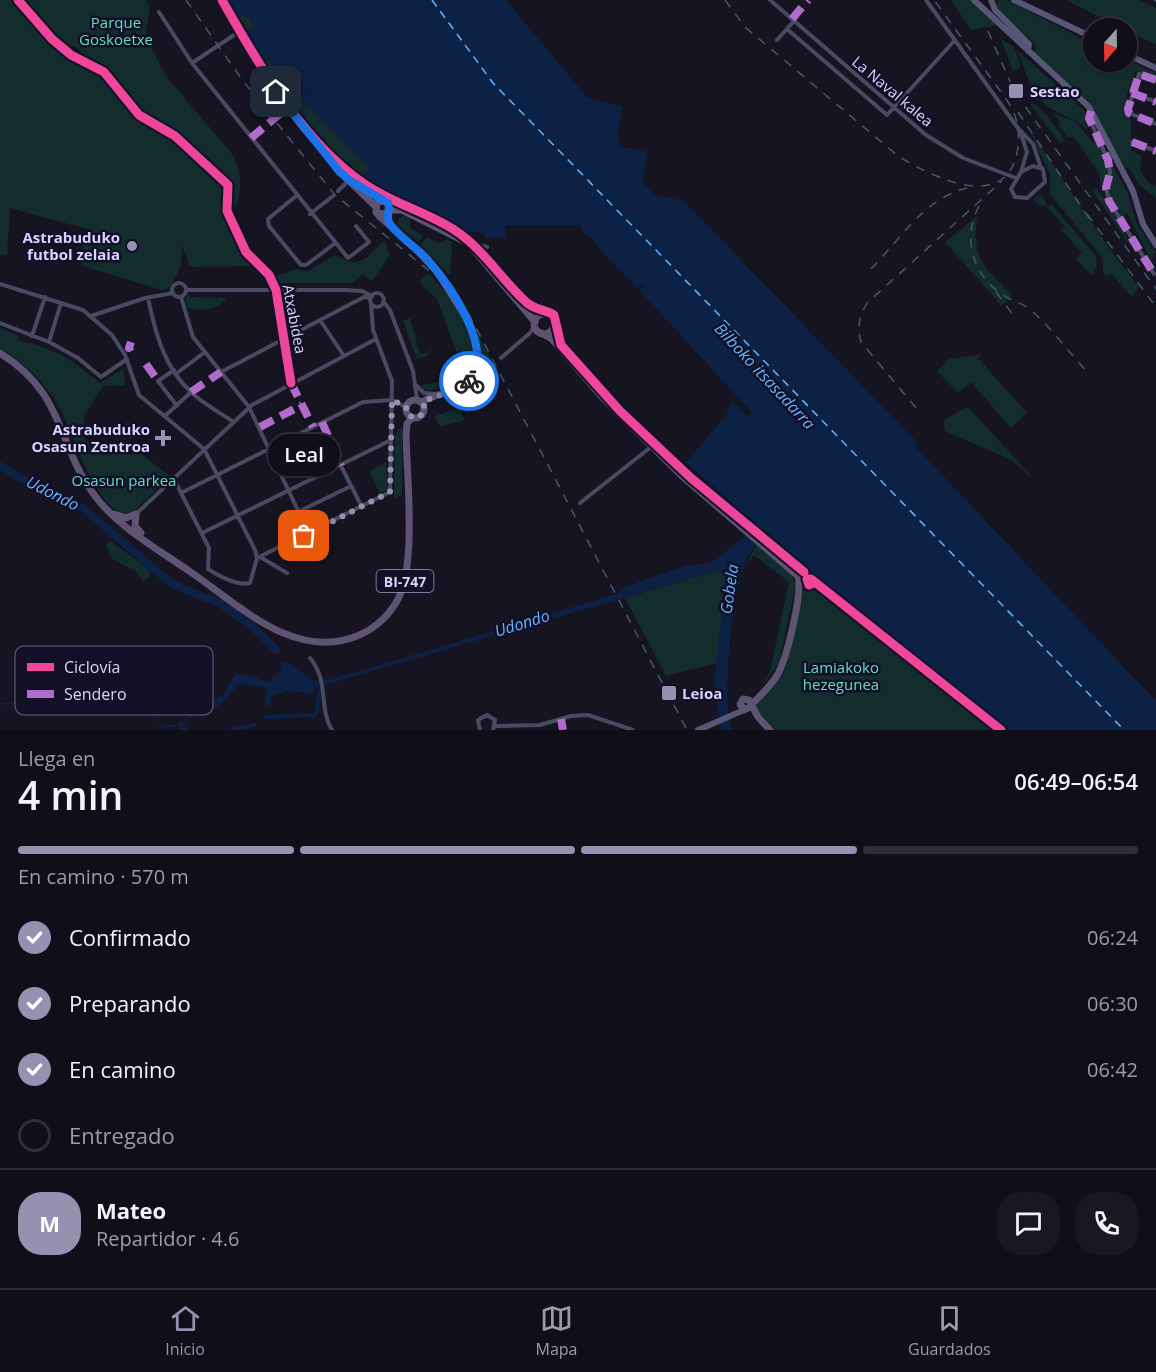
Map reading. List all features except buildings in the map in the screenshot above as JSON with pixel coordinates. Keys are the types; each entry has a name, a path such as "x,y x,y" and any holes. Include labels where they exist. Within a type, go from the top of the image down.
{"main road":[{"path":"219,0 267,79 302,126 349,180 383,207 468,243 524,306 540,332 548,336 651,447 745,531 793,569 800,581 782,667 771,684 743,708 758,717 770,730"},
{"path":"383,207 390,225 437,272 466,318 477,346 477,370 471,380 460,388 420,401 409,402 406,407 412,417"},
{"path":"383,207 398,208 458,239 479,255"},
{"path":"524,306 551,318 559,349"},
{"path":"535,323 543,314"},
{"path":"540,332 552,329"},
{"name":"BI-747","path":"0,354 30,376 46,396 58,417 84,479 109,512 163,553 286,635 304,641 329,643 363,634 391,611 406,580 408,557 406,435 412,417 423,414 425,409 420,401"},
{"path":"109,512 126,518 134,515"},
{"path":"134,515 135,526 163,553"},
{"path":"130,529 134,515"}],"street":[{"name":"Atxabidea","path":"18,0 52,39 71,55 104,72 139,115 175,136 224,180 230,194 227,211 246,252 269,275 276,290 291,383"},
{"name":"La Naval kalea","path":"770,0 926,135 963,158 1016,178"},
{"path":"926,0 1020,131 1033,144 1045,182 1028,198 1021,199 1012,194 1027,152 1020,131"},
{"path":"974,0 1028,51 1070,86 1091,111 1133,191 1143,224 1156,245"},
{"path":"991,0 995,10 1029,44 1028,51"},
{"path":"1014,0 1083,33"},
{"path":"159,12 192,63 310,214 348,258 367,246 369,240 356,226"},
{"path":"777,40 794,21"},
{"path":"787,29 883,114 889,115 955,40"},
{"path":"192,63 237,33"},
{"path":"1137,59 1156,68"},
{"path":"1156,80 1139,74 1132,93 1129,113 1156,124"},
{"path":"1132,93 1156,102"},
{"path":"1091,111 1089,118 1108,160 1110,172 1106,188 1109,201 1138,253 1154,273"},
{"path":"1132,142 1156,151"},
{"path":"1021,172 1033,166 1043,170"},
{"path":"338,191 349,180"},
{"path":"310,214 333,195"},
{"path":"296,196 268,219 268,224 298,263 304,265 334,244"},
{"path":"468,243 487,247"},
{"path":"0,284 82,310 103,313"},
{"path":"173,293 173,287 178,284 184,285 186,290"},
{"path":"186,290 362,291 379,306 383,301"},
{"path":"181,297 186,290"},
{"path":"91,316 148,298 173,293 181,297 193,337 249,407 318,553"},
{"path":"221,372 364,297 371,299 381,295 390,310 420,401"},
{"path":"32,336 45,297"},
{"path":"148,298 160,348 176,372 191,392 234,422"},
{"path":"174,479 210,551 208,569 240,584 250,583 258,558 388,495 391,375 376,339 371,299"},
{"path":"49,342 61,303"},
{"path":"82,310 100,324 119,344 139,395 204,449 258,558 287,573"},
{"path":"100,324 103,313"},
{"path":"320,320 344,356"},
{"path":"0,323 49,342 78,358 101,377 126,359"},
{"path":"501,358 530,333 535,323"},
{"path":"530,333 540,332"},
{"path":"134,515 249,407 376,339"},
{"path":"177,406 158,381 205,352"},
{"path":"416,384 424,393 439,394"},
{"path":"165,417 191,392"},
{"path":"181,493 363,402 392,400 406,407"},
{"path":"202,533 391,440"},
{"path":"580,503 651,447"},
{"path":"341,466 362,507"},
{"path":"300,511 351,486"},
{"path":"310,658 323,680 326,719 332,730"},
{"path":"698,730 743,708"},
{"path":"473,730 480,718 487,715 495,720 494,728 540,725 571,716 588,715 633,730"},
{"path":"477,723 480,730"}],"green space":[{"name":"Parque Goskoetxe","path":"0,0 16,0 59,51 101,74 97,63 84,56 75,46 64,46 22,0 145,0 150,8 146,31 150,45 166,76 233,155 236,162 240,180 237,205 223,212 246,259 254,266 189,267 181,244 182,256 177,273 169,289 161,290 83,266 80,257 87,229 10,208 7,256 0,255"},
{"path":"951,0 973,0 996,25 971,30"},
{"path":"999,0 1006,0 1083,39 1083,72 1135,72 1127,94 1126,110 1131,121 1131,151 1142,156 1140,171 1149,183 1156,186 1156,198 1138,184 1129,167 1125,168 1089,106 1033,52 1036,48 1034,43 998,10 996,5"},
{"path":"1066,0 1140,0 1156,8 1156,45 1137,36 1137,18 1102,18"},
{"path":"230,11 250,18 254,27 243,34"},
{"path":"1001,39 1014,47 1021,67 1013,71"},
{"path":"1018,51 1084,110 1090,125 1086,130 1078,122 1043,103 1033,90"},
{"path":"268,58 285,79 277,86 260,63"},
{"path":"1137,64 1156,73 1156,79 1135,72 1137,72"},
{"path":"299,97 370,168 362,178 332,153 298,114 290,103"},
{"path":"1032,102 1046,114 1065,140 1060,143 1030,104"},
{"path":"1054,114 1075,121 1093,142 1100,145 1108,170 1104,183 1105,192 1100,185 1099,173 1073,136 1068,138 1058,125 1060,123"},
{"path":"1028,128 1104,241 1139,287 1131,296 1111,273 1107,277 1103,273 1103,259 1050,194 1050,175"},
{"path":"1110,161 1128,193 1137,225 1156,252 1151,260 1127,213 1124,216 1127,229 1110,200 1108,187"},
{"path":"1097,188 1120,223 1132,249 1092,190"},
{"path":"1041,194 1048,207 1051,204 1096,256 1097,267 1092,276 1076,259 1082,253 1061,230 1065,227 1045,205 1042,207 1033,199"},
{"path":"402,216 410,218 410,228 423,235 419,243 398,225 398,220"},
{"path":"977,216 978,253 987,269 1012,295 1002,306 945,242"},
{"path":"426,237 438,243 447,239 452,242 450,276 421,245"},
{"path":"385,240 390,255 372,281 362,274 353,283 278,283 274,277 296,269 308,271 335,255 344,260 357,262"},
{"path":"428,273 454,306 465,325 472,344 473,362 466,376 451,386 425,390 420,385 454,380 461,376 459,359 437,299 419,282"},
{"path":"188,294 190,297 227,298 214,307 199,310 187,308 185,298"},
{"path":"410,318 420,354 427,353 435,344 427,356 417,359 403,321"},
{"path":"473,326 500,376 496,380 499,387 479,394 474,387 482,356"},
{"name":"Osasun parkea","path":"0,328 19,336 17,340 62,355 100,383 123,369 125,385 103,386 84,416 85,440 94,444 94,451 143,455 170,476 131,514 119,512 107,502 97,488 87,471 59,407 47,389 33,373 0,348"},
{"path":"982,354 978,358 1027,413 1011,428 971,382 958,393 937,371 949,359"},
{"path":"965,407 970,409 1035,480 1011,460 945,431 944,421"},
{"path":"460,408 464,420 440,427 435,416"},
{"path":"126,423 146,425 145,436 125,435"},
{"path":"398,428 402,428 402,495 394,499 395,438"},
{"path":"386,462 387,489 380,494 369,471"},
{"path":"109,540 146,567 150,572 149,578 143,581 134,570 112,559 106,546"},
{"path":"757,544 790,570 796,585 779,663 763,685 770,671 789,582 754,555 743,569"},
{"path":"719,570 725,574 726,579 717,663 666,676 625,598"},
{"name":"Lamiakoko hezegunea","path":"810,588 826,595 996,730 775,730 757,710 757,704 783,674 788,661 801,596 804,590"}],"water":[{"path":"225,0 506,0 588,98 623,107 616,136 620,138 619,146 648,152 642,181 654,194 684,201 917,442 914,445 1156,701 1156,730 1008,730 763,535 745,563 732,621 728,695 732,730 721,730 714,683 726,579 725,574 719,570 314,688 314,694 287,691 272,696 270,705 265,705 266,688 239,684 220,705 213,708 213,699 223,695 235,674 253,676 267,682 282,669 281,662 292,664 313,681 329,680 620,593 619,589 688,565 709,563 753,528 729,507 732,503 686,462 727,414 732,400 749,418 753,414 639,290 644,285 642,283 637,288 594,243 593,239 581,231 581,225 505,225 505,238 485,238 485,233 464,231 362,178 370,167 299,97 290,103 277,86 285,79 269,58 260,63 243,34 254,27 250,18 230,11"}],"waterway":[{"name":"Udondo","path":"0,466 40,489 83,508 172,584 221,604 253,627 276,650"},
{"path":"266,717 314,715 317,712 320,685"},
{"path":"0,704 15,703"},
{"path":"149,715 163,727 180,725 187,719"},
{"path":"180,725 185,730"},
{"path":"232,730 254,725"}],"ferry route":[{"path":"432,0 493,83 1124,730"}],"railway":[{"path":"186,0 243,81 335,195 442,281 465,307 687,730"},
{"path":"725,0 745,27 898,156 949,181 985,186 1000,180 1012,168 1018,147 1017,122 1006,99 934,0"},
{"path":"988,31 1014,91 1156,289"},
{"path":"1018,112 1091,221"},
{"path":"916,408 861,342 859,327 862,313 867,303 1002,181"},
{"path":"871,269 925,211 951,193 967,188"},
{"path":"979,206 971,230 971,243 977,266 984,277 1003,295 1031,310 1087,372"},
{"path":"1087,214 1156,307"},
{"path":"996,292 1013,315"}],"marked path":[{"path":"792,19 808,0"},
{"path":"1156,80 1139,74 1128,109 1129,113 1156,124"},
{"path":"1132,93 1156,102"},
{"path":"251,138 288,107"},
{"path":"1091,111 1089,118 1108,160 1110,172 1106,188 1109,201 1154,274"},
{"path":"1132,142 1156,151"},
{"path":"131,342 129,348 132,346"},
{"path":"146,364 158,381"},
{"path":"191,392 221,372"},
{"path":"291,383 313,427"},
{"path":"260,427 302,405"},
{"path":"322,422 341,466"},
{"path":"561,719 563,730"}],"cycle path":[{"path":"18,0 52,39 71,55 104,72 139,115 175,136 228,185 227,211 246,252 269,275 276,290 291,383"},
{"path":"222,0 250,49 283,99 301,123 341,166 374,190 456,231 484,256 526,302 532,307 554,315 561,345 620,411 691,478 804,572"},
{"path":"813,583 809,585 807,579 811,579 1001,730"}],"way so far":[{"path":"304,536 390,492 392,400 406,407 409,416 418,418 425,409 422,402 460,388 469,381"}],"place":[{"name":"Sestao","path":"1016,91"},
{"name":"Astrabuduko futbol zelaia","path":"132,246"},
{"name":"Astrabuduko Osasun Zentroa","path":"163,438"},
{"name":"Leal","path":"304,536"},
{"name":"Leioa","path":"669,693"}],"route":[{"path":"276,92 339,171 349,180 388,203 390,208 387,218 390,225 427,260 456,300 475,339 478,352 478,366 469,381"}],"water label":[{"name":"Bilboko itsasadarra","path":"765,376"},
{"name":"Gobela","path":"729,589"}]}
